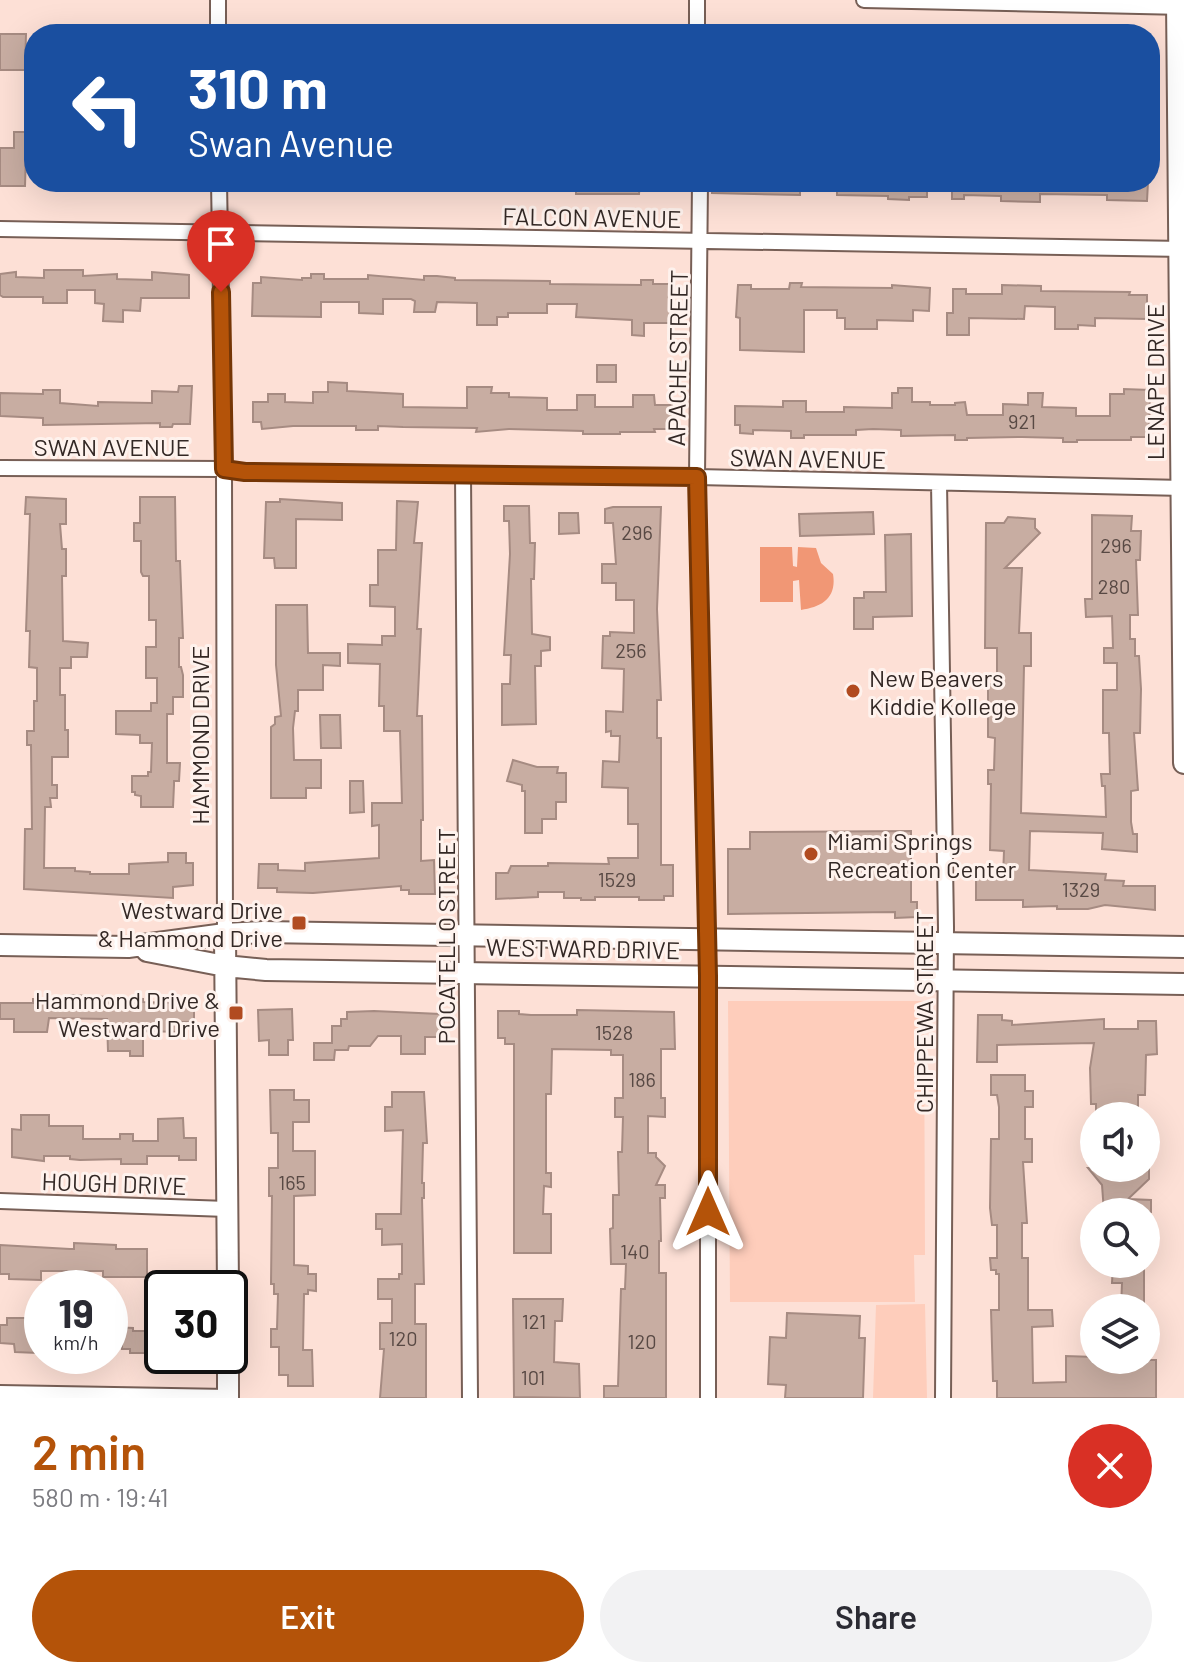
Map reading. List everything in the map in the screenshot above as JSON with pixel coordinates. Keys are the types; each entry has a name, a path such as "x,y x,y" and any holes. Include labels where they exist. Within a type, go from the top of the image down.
{"street":[{"path":"218,0 218,24"},
{"path":"697,0 697,24"},
{"path":"864,0 1179,5"},
{"name":"LENAPE DRIVE","path":"1179,5 1184,763"},
{"name":"HAMMOND DRIVE","path":"219,192 224,469 228,1270"},
{"name":"APACHE STREET","path":"700,192 697,477 708,976 708,1398"},
{"name":"FALCON AVENUE","path":"0,229 1182,249"},
{"name":"SWAN AVENUE","path":"0,468 697,477 1182,488"},
{"name":"POCATELLO STREET","path":"463,474 470,1398"},
{"name":"CHIPPEWA STREET","path":"939,483 946,943 943,1398"},
{"name":"WESTWARD DRIVE","path":"0,945 128,947 225,934 1184,947"},
{"name":"WESTWARD DRIVE","path":"128,947 225,966 266,970 1184,984"},
{"name":"HOUGH DRIVE","path":"0,1201 227,1209"},
{"path":"0,1393 228,1398 228,1374"}],"shaded area":[{"path":"760,547 792,547 793,566 797,567 798,547 816,548 821,563 833,574 830,595 821,604 801,610 799,580 793,581 793,602 760,602"},
{"path":"728,1001 924,1001 925,1255 914,1255 915,1302 730,1302"},
{"path":"925,1304 927,1398 873,1398 876,1305"}],"building":[{"path":"0,34 24,34 24,70 0,70"},
{"path":"14,132 24,132 24,186 0,186 0,148 14,148"},
{"path":"576,192 639,192 639,194"},
{"path":"800,192 800,195 712,193"},
{"path":"837,192 927,192 927,197 909,197 909,200 888,199 888,196 837,195"},
{"path":"952,192 1147,192 1147,201 1107,200 1107,195 1040,194 1040,202 1001,201 1001,196 964,195 964,199 952,199"},
{"path":"44,270 83,270 83,276 117,274 117,279 152,280 152,272 189,275 189,298 141,298 140,311 123,310 123,322 103,321 104,304 95,303 95,290 67,290 67,303 43,303 43,297 0,295 0,274 16,272 16,277 44,278"},
{"path":"311,274 324,274 324,279 368,279 368,275 424,280 424,276 437,276 455,280 550,281 550,284 641,285 641,280 653,280 653,284 671,284 671,315 669,323 644,323 644,336 632,335 632,320 576,317 577,304 547,304 547,313 508,313 508,317 497,317 497,325 477,325 477,303 437,302 435,312 414,312 415,301 411,299 383,299 383,314 359,313 359,302 321,302 321,317 252,316 253,283 261,283 261,277 302,280 311,278"},
{"path":"790,283 802,283 801,287 892,288 892,285 930,288 929,311 913,310 913,321 877,320 877,329 845,329 845,318 837,318 837,310 804,310 804,352 740,350 740,318 736,317 738,285 751,285 751,289 789,289"},
{"path":"1002,285 1041,286 1041,291 1147,295 1147,319 1095,318 1095,326 1055,329 1055,307 1025,306 1024,319 969,318 969,335 947,335 947,313 953,313 953,289 966,289 966,294 1002,294"},
{"path":"597,365 616,365 616,382 597,382"},
{"path":"328,382 347,383 347,391 403,394 403,407 467,408 467,387 492,387 491,393 509,393 509,397 547,398 547,410 577,410 577,395 595,395 595,407 633,407 633,395 654,395 655,405 672,405 672,429 583,434 583,431 509,429 476,432 477,428 378,426 378,430 356,430 356,426 262,429 261,422 253,422 253,402 268,402 268,394 285,394 285,402 313,403 313,392 328,392"},
{"path":"179,386 192,386 190,424 173,424 172,427 160,427 160,423 43,425 43,418 0,416 0,393 43,394 43,390 60,390 60,403 98,406 98,402 152,403 152,391 178,392"},
{"path":"898,388 912,388 912,402 955,405 965,402 967,415 1003,415 1003,404 1028,405 1028,393 1043,393 1042,407 1076,408 1076,416 1110,416 1110,394 1124,394 1124,389 1150,390 1149,437 1077,442 1063,442 1063,438 1022,437 955,440 955,435 901,436 901,430 873,429 856,430 856,435 791,438 791,431 753,430 753,434 740,433 740,425 735,425 735,406 783,407 783,401 806,401 806,412 844,412 844,407 892,408 892,393 898,393"},
{"path":"26,497 66,499 66,524 60,524 62,549 66,549 66,576 62,576 63,641 88,643 87,657 71,657 71,668 60,668 60,695 65,695 68,757 52,757 52,785 57,785 57,798 50,798 51,807 45,807 44,868 75,868 75,871 90,874 129,874 129,864 168,862 168,853 186,853 186,863 193,863 193,885 173,887 173,898 24,889 25,829 32,829 31,745 27,745 27,731 34,731 34,701 37,701 37,668 29,667 30,631 26,631 30,514 25,514"},
{"path":"140,497 175,497 176,561 180,561 183,638 179,638 179,667 183,675 183,697 173,697 173,714 167,714 167,763 180,763 179,781 174,781 173,807 141,807 141,796 132,792 132,776 148,776 151,772 152,743 140,743 140,735 116,734 116,711 151,711 151,703 157,703 157,678 146,678 146,647 156,647 156,620 149,620 149,576 143,576 141,572 141,541 134,541 134,523 140,523"},
{"path":"280,499 342,503 342,520 296,519 296,568 275,568 274,558 264,558 266,502 280,502"},
{"path":"397,501 418,502 414,543 422,543 417,629 421,629 417,716 422,716 421,861 434,860 435,894 409,894 409,890 401,890 401,886 313,893 258,888 259,864 278,864 278,870 305,871 305,863 379,858 379,825 372,826 372,803 402,803 400,731 384,731 384,706 379,706 380,664 348,663 348,644 382,645 382,636 395,636 395,607 370,606 370,585 378,585 378,550 396,550"},
{"path":"504,506 529,506 530,543 535,543 534,579 531,579 532,634 550,637 550,650 541,651 541,666 535,666 536,724 502,725 502,684 510,684 511,655 504,655 510,554 509,521 504,521"},
{"path":"661,507 657,609 661,700 657,700 657,738 661,738 661,865 673,865 673,896 664,896 664,900 595,897 595,900 581,900 564,898 564,892 538,892 538,897 496,899 496,873 508,873 511,866 609,864 608,858 638,858 638,824 628,824 628,788 602,787 603,761 619,762 620,736 611,736 611,731 606,732 606,711 623,712 624,669 602,668 603,636 610,636 610,632 634,633 634,600 616,600 616,583 602,583 602,564 616,564 613,523 605,523 605,509"},
{"path":"873,512 874,534 800,536 799,514"},
{"path":"559,513 578,513 579,533 559,534"},
{"path":"1092,515 1132,516 1131,531 1141,531 1140,560 1136,560 1138,615 1130,615 1130,639 1135,639 1135,656 1139,656 1141,689 1140,733 1134,733 1138,790 1131,791 1131,822 1133,834 1137,834 1137,852 1102,849 1103,833 1030,831 1029,870 1106,874 1105,880 1124,881 1123,886 1155,886 1155,910 1105,905 1088,909 1057,909 1057,906 1023,907 1023,900 976,900 976,877 1003,877 1004,851 990,850 991,784 988,784 988,770 994,770 995,738 988,737 988,684 997,684 997,648 985,648 986,523 1004,523 1008,517 1035,519 1035,528 1040,533 1005,568 1022,568 1019,633 1031,633 1031,666 1024,666 1021,813 1106,817 1105,786 1102,786 1101,774 1110,774 1109,733 1103,733 1103,690 1117,690 1117,663 1104,663 1104,648 1113,648 1112,616 1086,617 1085,599 1092,599"},
{"path":"911,534 912,616 873,617 873,629 854,629 854,598 864,598 864,592 886,592 885,535"},
{"path":"276,605 307,605 308,653 340,653 340,666 323,665 323,690 298,690 298,711 295,711 293,728 294,760 321,760 321,788 306,788 306,798 271,798 271,727 275,724 275,717 281,716 276,665"},
{"path":"320,715 340,715 341,748 321,748"},
{"path":"513,760 537,767 558,767 557,773 566,773 566,802 556,802 556,819 542,819 542,833 525,833 525,791 522,791 522,785 507,781"},
{"path":"350,781 363,781 364,812 350,813"},
{"path":"911,831 911,902 917,902 917,917 895,918 895,912 728,914 728,849 750,849 750,832"},
{"path":"71,995 175,1003 175,999 194,998 194,1022 181,1022 181,1032 143,1031 143,1056 130,1056 130,1051 108,1051 107,1019 49,1018 47,1032 14,1032 14,1019 0,1019 0,1003 33,1003 33,999 71,1000"},
{"path":"292,1009 293,1040 288,1040 288,1055 269,1055 269,1040 259,1041 258,1010"},
{"path":"577,1010 674,1012 675,1049 661,1049 661,1098 665,1098 665,1117 648,1116 648,1153 656,1153 665,1166 656,1185 665,1185 665,1198 660,1198 659,1273 666,1273 666,1398 604,1398 604,1386 618,1386 621,1289 625,1289 626,1264 611,1264 610,1229 613,1228 613,1195 619,1195 618,1152 622,1152 623,1117 615,1117 615,1098 623,1098 623,1055 611,1055 611,1050 552,1049 551,1094 546,1094 546,1173 551,1173 551,1187 544,1186 543,1214 551,1214 551,1253 514,1253 514,1044 505,1044 505,1038 498,1038 498,1011 577,1015"},
{"path":"347,1012 440,1014 440,1037 425,1037 425,1054 401,1054 401,1036 378,1036 370,1046 335,1050 334,1060 314,1060 314,1043 332,1043 332,1026 341,1026 341,1019 347,1019"},
{"path":"978,1015 1002,1015 1002,1020 1012,1021 1012,1025 1104,1019 1104,1029 1138,1029 1138,1021 1156,1021 1157,1054 1146,1055 1145,1095 1138,1095 1138,1102 1091,1102 1090,1068 1094,1043 997,1045 997,1062 977,1062"},
{"path":"991,1075 1025,1075 1025,1091 1033,1091 1033,1107 1025,1107 1025,1139 1032,1139 1032,1162 1023,1162 1027,1223 1022,1223 1022,1258 1028,1258 1028,1310 1052,1310 1053,1326 1032,1327 1033,1383 1066,1382 1066,1356 1080,1356 1080,1374 1156,1374 1156,1398 997,1398 997,1381 993,1381 991,1310 999,1310 999,1274 991,1270 990,1258 997,1258 997,1225 992,1225 990,1208 991,1139 999,1139 999,1107 997,1095 991,1095"},
{"path":"270,1090 294,1090 294,1100 309,1100 309,1122 293,1122 293,1151 315,1151 315,1195 294,1196 294,1265 308,1266 308,1274 316,1274 316,1291 308,1290 308,1294 304,1294 303,1350 312,1350 313,1386 288,1386 288,1375 279,1375 279,1347 271,1347 271,1329 277,1329 278,1294 274,1294 274,1284 271,1284 272,1196 269,1196 269,1168 278,1168 278,1133 271,1133"},
{"path":"392,1092 424,1092 427,1143 423,1143 422,1183 424,1284 415,1284 415,1324 426,1324 426,1398 380,1398 384,1349 380,1349 380,1323 392,1323 392,1299 378,1299 378,1279 399,1279 399,1274 402,1274 402,1244 382,1245 382,1229 376,1229 376,1214 401,1214 403,1130 385,1131 385,1107 392,1107"},
{"path":"21,1115 49,1115 49,1126 83,1126 83,1139 120,1139 120,1134 133,1134 133,1141 158,1141 158,1119 183,1118 184,1138 196,1138 196,1160 179,1160 179,1156 147,1156 147,1164 121,1164 121,1159 80,1160 70,1159 70,1156 44,1156 44,1161 12,1157 12,1129 21,1130"},
{"path":"1100,1182 1146,1182 1129,1198 1103,1198"},
{"path":"74,1243 116,1245 116,1249 147,1249 147,1270 144,1270 144,1277 128,1277 128,1270 24,1270 24,1279 9,1279 9,1274 0,1274 0,1245 74,1249"},
{"path":"1112,1278 1144,1278 1144,1294 1122,1294 1122,1283 1112,1283"},
{"path":"513,1299 563,1299 562,1321 555,1321 554,1362 579,1364 580,1398 514,1397"},
{"path":"787,1313 860,1316 859,1338 865,1338 863,1398 785,1398 786,1385 768,1384 770,1337 786,1338"},
{"path":"7,1318 24,1318 24,1352 15,1352 14,1344 0,1343 0,1325 7,1325"},
{"path":"128,1328 144,1331 144,1353 130,1353"}],"place":[{"name":"New Beavers Kiddie Kollege","path":"853,691"},
{"name":"Miami Springs Recreation Center","path":"811,854"},
{"name":"Westward Drive & Hammond Drive","path":"299,923"},
{"name":"Hammond Drive & Westward Drive","path":"236,1013"}],"route":[{"path":"221,292 224,469 245,472 697,477 708,976 708,1212"}]}
